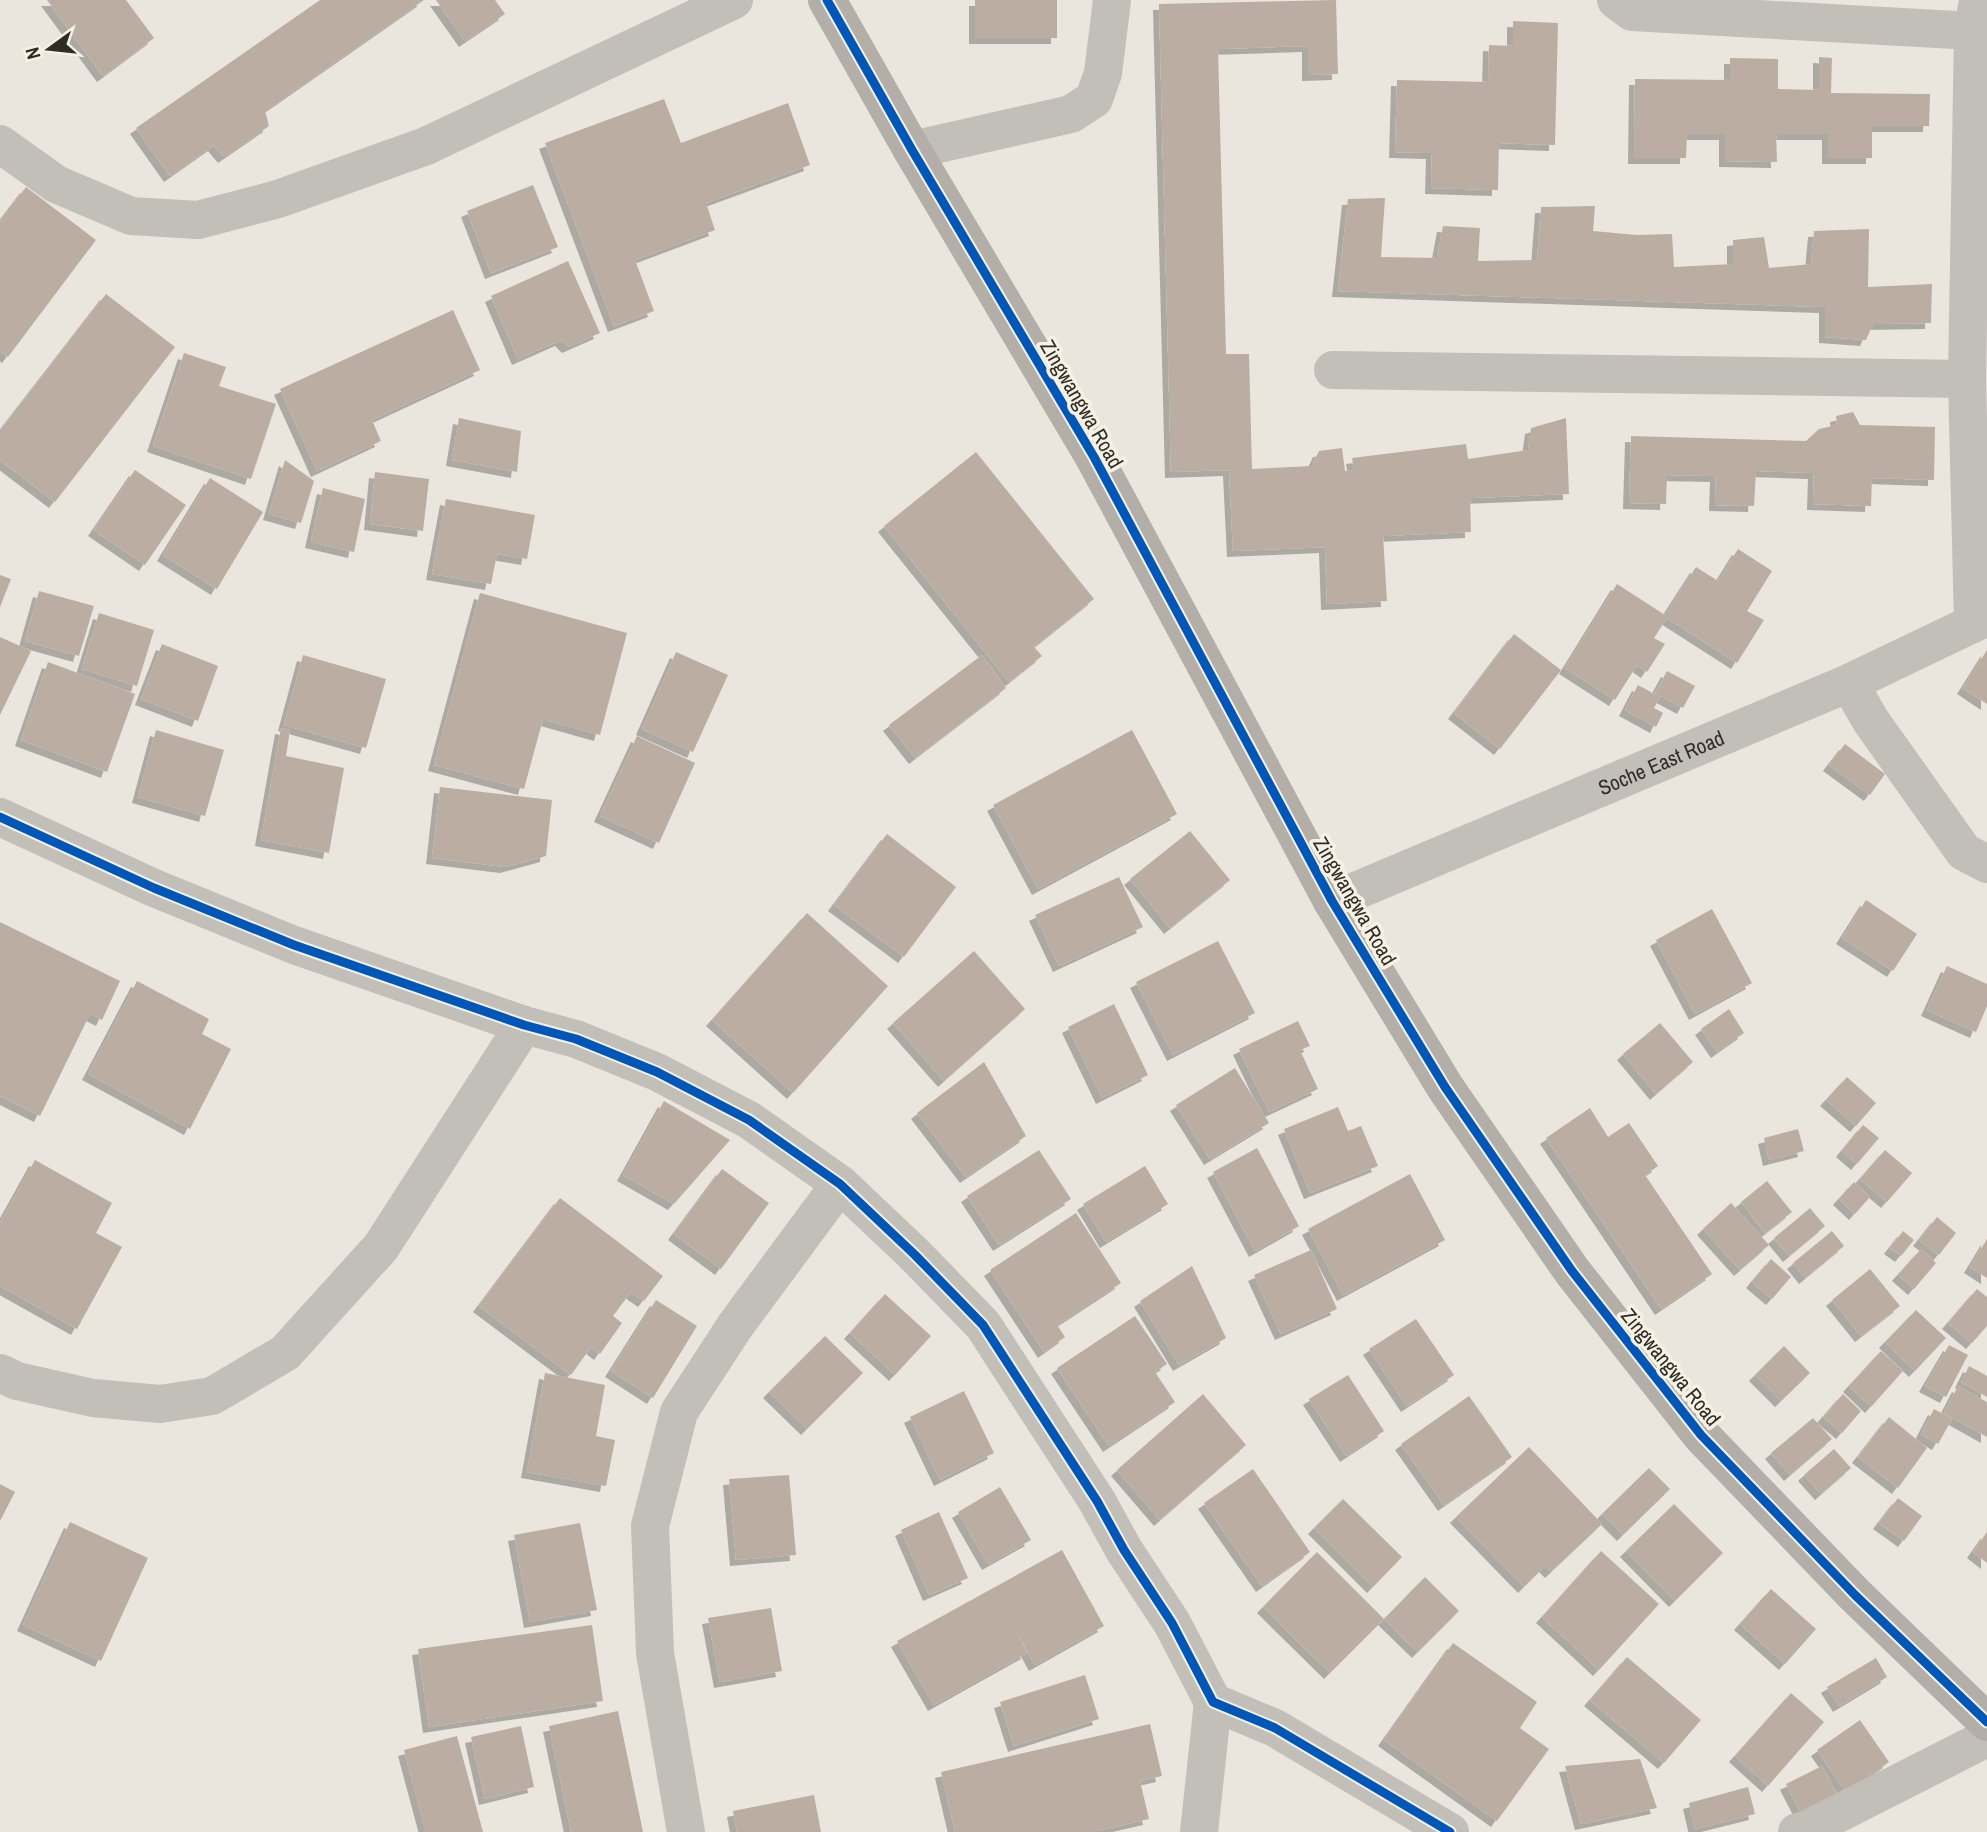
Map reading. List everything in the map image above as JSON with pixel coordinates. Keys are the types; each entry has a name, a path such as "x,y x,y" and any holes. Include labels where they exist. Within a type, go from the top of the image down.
{"street":[{"path":"0,144 55,184 131,216 198,220 278,199 426,146 734,0"},
{"name":"Zingwangwa Road","path":"827,0 912,150 1094,457 1332,901 1453,1098 1572,1271 1693,1424 1855,1595 1987,1722"},
{"path":"912,150 1071,114 1094,99 1103,73 1112,0"},
{"path":"1616,0 1632,12 1976,15 1967,379 1980,620"},
{"path":"1333,370 1967,379"},
{"name":"Soche East Road","path":"1332,901 1849,683 1980,620"},
{"path":"1849,683 1871,721 1964,852 1987,864"},
{"path":"0,817 154,888 294,945 524,1025 576,1039 657,1072 749,1119 840,1184 915,1255 983,1325 1172,1623 1213,1702 1199,1832"},
{"path":"0,1373 17,1381 93,1398 160,1404 212,1396 285,1353 381,1247 524,1025"},
{"path":"686,1832 655,1653 650,1526 679,1412 735,1326 840,1184"},
{"path":"1213,1702 1275,1728 1450,1832"},
{"path":"1797,1832 1820,1823 1987,1738"}],"building":[{"path":"47,0 126,0 154,38 103,76"},
{"path":"320,0 424,0 265,111 269,126 224,157 214,145 170,176 136,128"},
{"path":"436,0 495,0 505,14 465,41"},
{"path":"975,0 1057,0 1057,38 975,38"},
{"path":"1336,0 1338,74 1308,75 1308,46 1218,49 1226,354 1249,354 1252,469 1312,466 1319,451 1342,448 1345,471 1354,470 1352,458 1466,444 1468,459 1528,450 1531,428 1566,418 1569,494 1470,498 1471,532 1383,536 1387,601 1327,604 1325,547 1233,551 1229,470 1171,472 1159,4"},
{"path":"1513,21 1558,23 1555,145 1499,143 1498,190 1431,188 1432,153 1395,152 1397,80 1488,82 1489,45 1513,46"},
{"path":"1819,57 1832,58 1831,93 1930,94 1929,126 1872,126 1872,158 1828,158 1828,134 1776,134 1777,162 1725,161 1725,134 1687,134 1686,158 1634,158 1635,79 1730,80 1730,58 1778,59 1778,89 1819,90"},
{"path":"664,99 681,143 788,103 810,165 706,203 715,230 635,260 654,311 614,326 545,143"},
{"path":"533,185 558,247 491,273 467,211"},
{"path":"26,187 96,240 8,357 0,351 0,221"},
{"path":"1385,198 1381,257 1437,258 1443,226 1480,228 1478,261 1537,260 1541,207 1595,206 1593,231 1637,235 1672,234 1674,267 1733,264 1733,240 1764,237 1769,268 1811,264 1814,231 1869,229 1868,287 1932,284 1931,323 1873,324 1866,340 1825,337 1825,307 1338,291 1348,199"},
{"path":"568,261 600,333 568,347 561,340 518,359 491,296"},
{"path":"106,294 175,347 55,502 0,460 0,431"},
{"path":"453,310 480,370 372,420 381,441 317,471 280,389"},
{"path":"184,353 226,367 219,386 276,404 251,479 153,446"},
{"path":"1853,412 1860,425 1935,427 1934,480 1872,478 1871,506 1813,504 1814,473 1756,471 1754,506 1715,505 1716,476 1667,475 1666,504 1629,503 1631,436 1806,441 1819,429 1837,425 1836,416"},
{"path":"459,418 521,431 517,472 452,460"},
{"path":"976,452 1094,599 1034,647 1042,656 1009,682 884,526"},
{"path":"285,460 314,481 301,523 269,514"},
{"path":"135,470 186,505 145,565 94,530"},
{"path":"375,472 429,479 423,531 370,524"},
{"path":"210,478 263,512 217,589 163,555"},
{"path":"323,488 365,499 354,552 311,542"},
{"path":"446,499 535,515 527,559 497,554 491,584 432,574"},
{"path":"1738,549 1772,571 1747,611 1764,620 1737,663 1667,618 1654,638 1665,644 1647,672 1637,665 1615,700 1565,668 1617,584 1665,615 1696,567 1718,581"},
{"path":"0,575 11,579 0,607"},
{"path":"39,591 94,606 79,656 25,641"},
{"path":"480,593 627,633 600,735 543,719 524,789 434,765"},
{"path":"99,613 154,630 137,686 82,669"},
{"path":"1514,634 1561,670 1500,749 1454,713"},
{"path":"0,637 31,651 0,715"},
{"path":"162,644 218,666 198,721 141,699"},
{"path":"1987,650 1987,704 1963,688"},
{"path":"676,652 728,675 693,752 642,729"},
{"path":"303,655 386,679 366,748 284,725"},
{"path":"982,655 1006,688 915,758 889,725"},
{"path":"48,662 135,694 107,772 21,740"},
{"path":"1667,671 1695,686 1683,708 1655,693"},
{"path":"1638,685 1660,697 1654,708 1663,713 1656,727 1625,710"},
{"path":"281,728 290,730 286,756 344,768 329,853 261,840"},
{"path":"156,730 224,750 205,816 138,797"},
{"path":"1132,730 1177,814 1038,889 993,805"},
{"path":"637,736 695,763 659,843 600,816"},
{"path":"1845,744 1885,774 1870,795 1829,765"},
{"path":"440,787 552,800 546,856 506,867 432,858"},
{"path":"1190,831 1230,880 1170,928 1130,879"},
{"path":"887,834 956,887 904,957 834,905"},
{"path":"1119,877 1143,927 1059,966 1035,915"},
{"path":"1866,900 1917,934 1893,971 1842,938"},
{"path":"1712,909 1752,983 1695,1014 1656,940"},
{"path":"807,913 888,986 793,1093 712,1020"},
{"path":"0,922 120,981 102,1020 90,1014 40,1116 0,1096"},
{"path":"1218,941 1255,1013 1173,1055 1136,982"},
{"path":"974,951 1025,1009 944,1081 893,1023"},
{"path":"1947,966 1987,984 1987,1006 1976,1032 1927,1010"},
{"path":"137,981 209,1019 202,1034 231,1049 190,1129 88,1074"},
{"path":"1114,1004 1148,1075 1102,1098 1068,1027"},
{"path":"1729,1009 1744,1033 1717,1052 1701,1029"},
{"path":"1298,1021 1310,1046 1300,1050 1318,1089 1269,1112 1239,1049"},
{"path":"1660,1023 1693,1062 1656,1094 1623,1054"},
{"path":"984,1062 1026,1136 966,1177 917,1113"},
{"path":"1235,1068 1269,1123 1210,1159 1176,1105"},
{"path":"1847,1077 1876,1103 1856,1126 1826,1100"},
{"path":"664,1101 730,1140 674,1204 623,1175"},
{"path":"1338,1107 1348,1131 1361,1126 1378,1166 1310,1193 1284,1129"},
{"path":"1590,1108 1608,1137 1629,1123 1658,1166 1645,1175 1712,1274 1661,1309 1546,1138"},
{"path":"1863,1125 1879,1138 1857,1164 1842,1151"},
{"path":"1798,1129 1804,1151 1769,1160 1764,1138"},
{"path":"1257,1148 1299,1226 1255,1251 1213,1172"},
{"path":"1039,1150 1071,1199 999,1245 967,1196"},
{"path":"1885,1150 1912,1173 1887,1202 1860,1179"},
{"path":"35,1160 112,1203 96,1233 122,1247 77,1329 0,1286 0,1223"},
{"path":"1145,1166 1168,1204 1106,1242 1083,1204"},
{"path":"722,1169 769,1203 721,1269 674,1234"},
{"path":"1410,1174 1445,1240 1343,1295 1308,1229"},
{"path":"1767,1181 1792,1212 1765,1233 1741,1202"},
{"path":"1854,1182 1870,1197 1855,1214 1839,1199"},
{"path":"560,1198 663,1276 644,1301 631,1292 613,1316 622,1323 600,1354 591,1347 571,1375 479,1306"},
{"path":"1731,1203 1769,1245 1740,1270 1703,1229"},
{"path":"1810,1208 1825,1226 1789,1256 1774,1238"},
{"path":"1076,1213 1121,1283 1057,1325 1065,1337 1044,1352 990,1270"},
{"path":"1937,1217 1956,1233 1939,1255 1919,1240"},
{"path":"1832,1231 1844,1246 1805,1278 1793,1263"},
{"path":"1903,1231 1914,1240 1901,1256 1890,1248"},
{"path":"1987,1239 1987,1278 1970,1267"},
{"path":"1921,1249 1936,1263 1914,1289 1898,1275"},
{"path":"1311,1250 1337,1309 1281,1334 1254,1275"},
{"path":"1771,1259 1791,1277 1772,1299 1752,1282"},
{"path":"1192,1266 1226,1338 1179,1365 1140,1301"},
{"path":"1870,1269 1900,1306 1861,1336 1832,1300"},
{"path":"1977,1289 1987,1297 1987,1326 1972,1343 1948,1323"},
{"path":"885,1294 931,1336 895,1375 850,1333"},
{"path":"656,1300 697,1326 653,1398 611,1371"},
{"path":"1916,1310 1946,1338 1915,1371 1885,1342"},
{"path":"1135,1316 1167,1364 1155,1372 1175,1402 1109,1446 1057,1368"},
{"path":"1416,1319 1454,1375 1407,1406 1369,1349"},
{"path":"825,1336 863,1373 807,1429 769,1392"},
{"path":"1949,1345 1968,1355 1946,1397 1925,1386"},
{"path":"1784,1346 1810,1373 1781,1401 1755,1375"},
{"path":"1881,1351 1903,1371 1871,1407 1849,1386"},
{"path":"1969,1366 1987,1376 1987,1397 1961,1382"},
{"path":"545,1373 605,1385 596,1436 615,1440 606,1486 527,1472"},
{"path":"1348,1375 1384,1431 1346,1456 1309,1399"},
{"path":"1958,1386 1987,1402 1987,1437 1944,1413"},
{"path":"964,1391 994,1453 940,1480 910,1417"},
{"path":"1203,1394 1246,1445 1160,1520 1117,1470"},
{"path":"1843,1394 1861,1411 1842,1433 1823,1417"},
{"path":"1469,1396 1512,1457 1444,1505 1401,1444"},
{"path":"1934,1409 1952,1419 1938,1444 1921,1434"},
{"path":"1889,1417 1927,1448 1898,1488 1858,1457"},
{"path":"1813,1418 1832,1439 1790,1475 1771,1453"},
{"path":"1529,1447 1602,1524 1551,1572 1545,1566 1524,1587 1456,1517"},
{"path":"1834,1449 1851,1468 1821,1494 1804,1475"},
{"path":"1649,1468 1670,1489 1623,1535 1602,1514"},
{"path":"1253,1469 1310,1552 1262,1586 1204,1503"},
{"path":"789,1475 796,1555 736,1560 729,1479"},
{"path":"0,1484 15,1492 0,1521"},
{"path":"1000,1487 1031,1540 988,1564 958,1512"},
{"path":"1898,1498 1922,1516 1904,1541 1879,1523"},
{"path":"1343,1499 1402,1557 1373,1587 1314,1528"},
{"path":"1674,1504 1723,1553 1675,1601 1626,1551"},
{"path":"939,1512 968,1578 929,1595 901,1530"},
{"path":"70,1522 148,1558 101,1661 23,1625"},
{"path":"580,1523 597,1610 530,1622 514,1535"},
{"path":"1987,1532 1987,1563 1973,1552"},
{"path":"1062,1550 1104,1626 1035,1665 1013,1625 1027,1653 934,1705 897,1641"},
{"path":"1601,1551 1659,1604 1599,1670 1542,1617"},
{"path":"1317,1552 1384,1619 1330,1673 1263,1607"},
{"path":"1425,1577 1459,1611 1418,1652 1384,1619"},
{"path":"1771,1589 1816,1629 1785,1664 1740,1624"},
{"path":"771,1608 782,1671 720,1682 708,1618"},
{"path":"592,1625 603,1701 429,1727 418,1649"},
{"path":"1453,1643 1537,1702 1520,1728 1549,1749 1497,1821 1384,1740"},
{"path":"1627,1657 1701,1720 1664,1763 1590,1700"},
{"path":"1876,1658 1887,1677 1839,1706 1827,1687"},
{"path":"1085,1675 1099,1719 1014,1746 1000,1702"},
{"path":"1791,1693 1824,1722 1768,1786 1735,1756"},
{"path":"618,1711 643,1832 571,1832 549,1726"},
{"path":"1860,1720 1889,1762 1846,1792 1817,1750"},
{"path":"1150,1724 1162,1776 1140,1781 1149,1819 1092,1832 955,1832 941,1772"},
{"path":"521,1726 534,1787 485,1799 471,1737"},
{"path":"457,1736 483,1832 426,1832 404,1750"},
{"path":"1640,1759 1657,1808 1581,1824 1565,1766"},
{"path":"1822,1766 1839,1799 1803,1817 1786,1784"},
{"path":"1748,1787 1755,1814 1695,1829 1689,1803"},
{"path":"814,1795 821,1832 737,1832 733,1811"}],"cycle path":[{"path":"827,0 912,150 1094,457 1332,901 1445,1087 1572,1271 1701,1435 1855,1595 1987,1722"},
{"path":"0,817 154,888 294,945 524,1025 576,1039 657,1072 749,1120 840,1184 915,1255 983,1325 1172,1623 1213,1702 1275,1728 1450,1832"}]}
